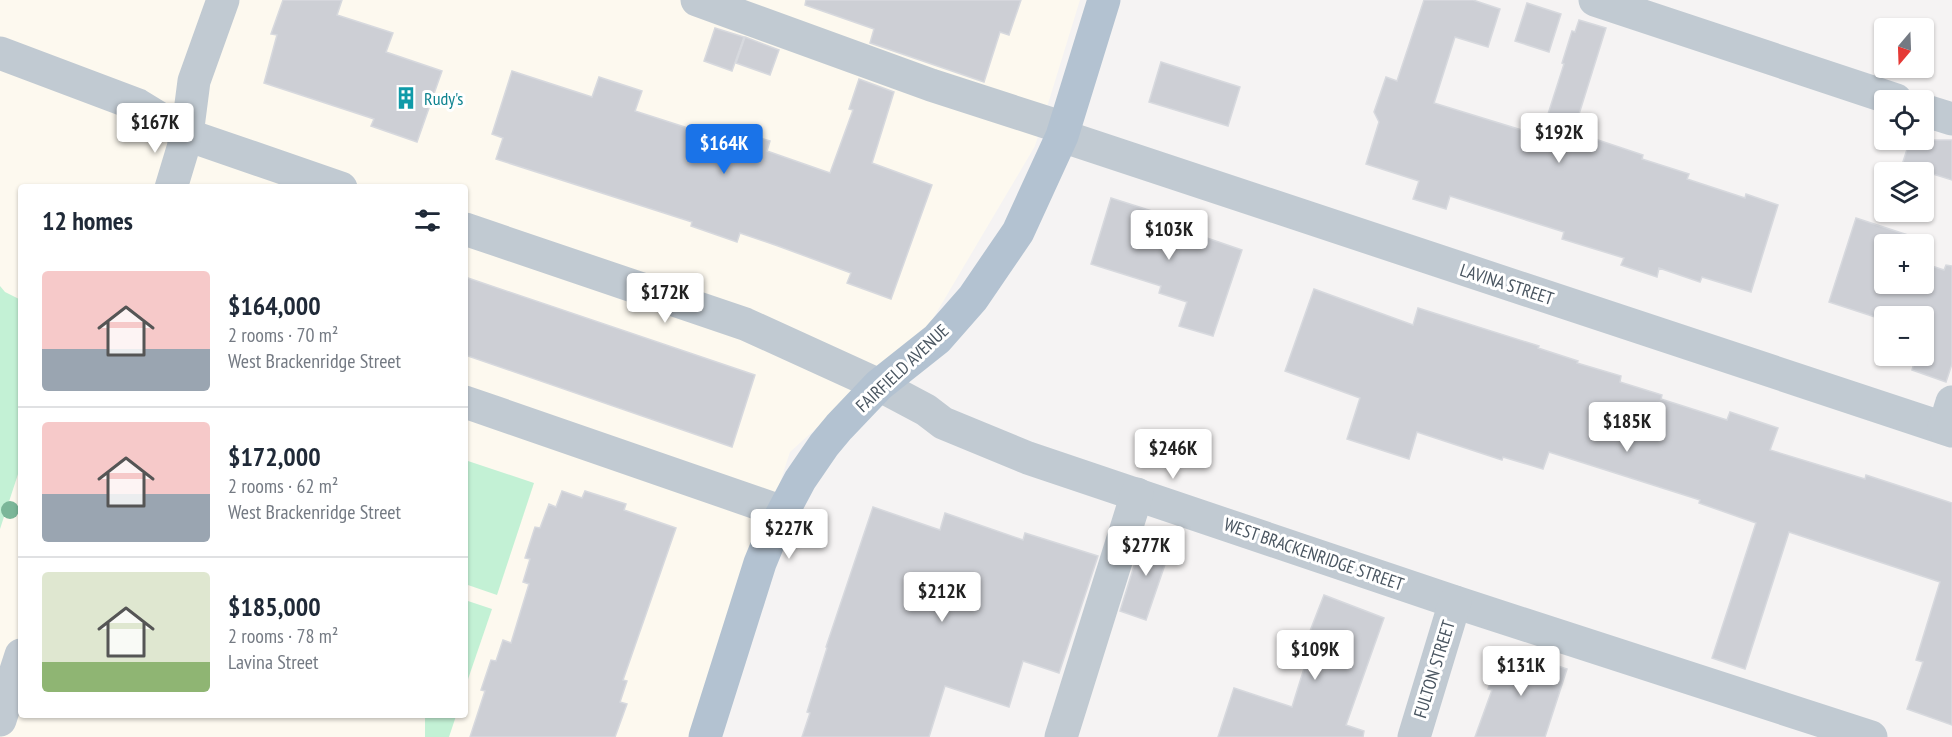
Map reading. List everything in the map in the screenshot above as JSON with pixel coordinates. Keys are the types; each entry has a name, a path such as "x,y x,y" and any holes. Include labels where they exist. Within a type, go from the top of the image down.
{"main road":[{"name":"FAIRFIELD AVENUE","path":"705,737 760,562 800,480 824,445 879,385 937,339 973,298 1018,232 1063,132 1104,0"}],"street":[{"path":"172,184 187,135 194,81 223,0"},
{"name":"LAVINA STREET","path":"697,0 1063,132 1949,420"},
{"path":"1595,0 1874,93"},
{"path":"0,53 138,105 187,135 329,184"},
{"path":"1934,113 1952,119"},
{"name":"WEST BRACKENRIDGE STREET","path":"468,230 745,324 879,385 954,427 1028,458 1455,602 1787,724 1871,737"},
{"path":"468,403 783,512"},
{"path":"1061,737 1137,494"},
{"name":"FULTON STREET","path":"1414,737 1455,602"},
{"path":"0,720 18,664"}],"shaded area":[{"path":"0,0 1080,0 1035,146 928,327 790,452 696,737 0,737"}],"green space":[{"path":"0,286 5,292 18,298 18,474 0,529"},
{"path":"468,461 534,483 497,595 468,585"},
{"path":"468,601 492,609 468,679"},
{"path":"425,718 455,718 449,737 425,737"}],"building":[{"path":"283,0 342,0 337,15 393,33 386,52 442,71 417,142 371,126 374,119 264,83 277,35 271,34"},
{"path":"806,0 1021,0 1009,35 1000,32 984,82 870,43 874,29 805,5"},
{"path":"1424,0 1473,0 1500,9 1488,47 1455,37 1434,103 1541,136 1572,31 1575,32 1579,20 1606,28 1575,127 1578,129 1577,133 1643,155 1642,159 1689,174 1687,179 1745,198 1746,194 1778,205 1751,292 1702,277 1700,282 1659,268 1657,277 1621,265 1624,258 1562,239 1564,232 1450,196 1446,209 1413,199 1419,181 1366,164 1379,122 1374,112 1386,77 1397,81"},
{"path":"1527,3 1561,14 1549,52 1515,41"},
{"path":"715,28 744,37 732,71 704,61"},
{"path":"745,37 779,50 770,75 736,63"},
{"path":"1161,62 1240,87 1228,126 1149,102"},
{"path":"512,71 592,97 599,77 642,91 635,111 719,138 723,126 770,141 767,151 830,173 853,110 849,109 859,79 894,92 872,163 932,185 891,299 847,283 851,273 778,246 740,233 737,242 691,226 692,222 496,159 503,138 492,134"},
{"path":"1934,140 1952,140 1952,180 1934,174 1934,162 1903,162 1907,150 1934,150"},
{"path":"1111,198 1171,217 1169,225 1242,250 1213,336 1179,326 1187,302 1159,293 1161,286 1091,264"},
{"path":"1856,218 1905,234 1874,234 1874,294 1934,294 1934,267 1944,270 1946,265 1952,266 1952,364 1946,382 1912,370 1913,366 1934,366 1934,306 1874,306 1874,317 1829,302"},
{"path":"468,278 755,375 732,447 468,356"},
{"path":"1314,289 1413,325 1418,308 1539,346 1538,348 1578,361 1577,363 1621,376 1620,382 1662,395 1661,399 1727,420 1730,412 1778,428 1770,450 1865,479 1866,475 1952,503 1952,725 1907,709 1923,662 1916,660 1940,582 1789,532 1745,669 1712,658 1756,523 1699,503 1700,500 1549,452 1543,469 1503,457 1502,460 1417,432 1409,459 1347,439 1360,398 1285,371"},
{"path":"562,491 582,498 585,491 626,504 624,510 676,528 623,680 627,681 620,702 627,704 615,737 470,737 485,691 481,690 491,660 496,661 503,640 511,643 529,584 523,582 530,559 525,558 535,527 540,528 549,504 556,507"},
{"path":"873,507 940,530 945,513 1023,540 1025,533 1098,556 1059,673 1023,661 1009,707 945,686 929,737 802,737 826,647"},
{"path":"1144,534 1172,544 1146,620 1120,611"},
{"path":"1324,595 1384,618 1346,725 1364,731 1363,737 1218,737 1234,688 1292,707 1311,646 1305,644"},
{"path":"1510,650 1567,669 1545,737 1475,737 1492,690 1488,689 1501,651 1508,654"}],"place":[{"name":"Rudy's","path":"406,98"}]}
